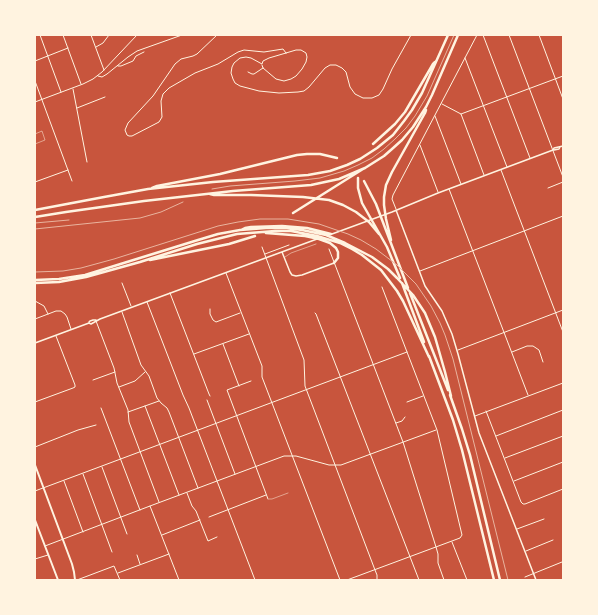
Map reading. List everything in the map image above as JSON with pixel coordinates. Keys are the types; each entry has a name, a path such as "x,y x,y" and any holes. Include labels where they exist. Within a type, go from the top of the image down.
{"highway":[{"path":"35,210 104,196 208,182 308,175 330,171 352,163 367,155 382,144 404,122 417,103 448,35"},
{"path":"293,213 360,172 384,156 398,144 413,127 426,107 458,35"},
{"path":"373,144 395,124 405,112 436,61"},
{"path":"393,248 385,210 384,198 386,185 425,113 426,107"},
{"path":"148,190 157,186 213,176 297,155 320,154 337,158"},
{"path":"35,217 144,201 310,185 338,178 365,168"},
{"path":"358,178 359,192 362,203 384,241 399,275 447,405 462,450 494,580"},
{"path":"364,181 376,204 441,374 451,396"},
{"path":"208,194 303,197 329,200 348,207 359,214 372,225 384,241"},
{"path":"240,230 245,228 271,226 298,227 331,234"},
{"path":"35,282 85,275 218,234 240,230 266,228 302,230 326,235 364,252 388,269 403,284 418,302 428,320 435,337 451,396 470,455 500,580"},
{"path":"35,282 72,280 93,276 173,251 237,234 285,231 317,236 340,243 352,249 367,258 381,270 397,290 429,357"},
{"path":"260,232 306,236 328,242 335,246 338,252 338,258 334,263"},
{"path":"140,262 229,244 255,236"}],"main road":[{"path":"35,343 89,323 90,321 392,212 562,146"},
{"path":"396,210 426,287 438,304 452,334 481,438 536,580"},
{"path":"282,252 289,271 293,275 300,276 334,263"},
{"path":"35,465 73,567 76,580"},
{"path":"35,521 58,580"}],"street":[{"path":"40,35 62,92"},
{"path":"63,35 81,85"},
{"path":"91,35 104,70"},
{"path":"96,47 102,44 109,35"},
{"path":"35,102 90,81 104,70 137,35"},
{"path":"97,76 106,75 137,51 182,35"},
{"path":"217,35 197,54 181,59 175,64 153,96 130,121 125,130 127,135 134,136 159,122 162,117 161,100 164,93 192,74 218,64 242,50 264,52 283,49 286,52"},
{"path":"262,64 266,60 286,52 300,50 304,51 307,56 306,63 298,74 285,81 272,77 263,68 262,64 254,59 243,57 234,63 231,75 233,80 240,86 259,91 279,93 298,92 308,88 325,68 330,65 336,65 346,72 350,87 355,94 363,98 370,99 377,96 384,89 392,70 411,35"},
{"path":"396,210 393,201 393,194 477,35"},
{"path":"483,35 530,158"},
{"path":"509,35 563,177"},
{"path":"539,35 563,99"},
{"path":"35,60 68,48"},
{"path":"279,50 282,51 283,54"},
{"path":"117,65 121,66 133,61 136,56 144,52"},
{"path":"465,58 507,167"},
{"path":"248,72 254,74 263,68"},
{"path":"461,114 563,76"},
{"path":"35,81 72,181"},
{"path":"73,88 87,162"},
{"path":"76,108 105,97"},
{"path":"441,103 461,114 484,175"},
{"path":"435,115 461,184"},
{"path":"35,134 42,132 45,140 35,144"},
{"path":"419,144 438,193"},
{"path":"501,169 563,332"},
{"path":"35,182 68,170"},
{"path":"548,188 563,182"},
{"path":"449,189 528,396"},
{"path":"420,271 563,216"},
{"path":"284,257 316,244"},
{"path":"264,254 289,245"},
{"path":"262,248 304,358 304,383 306,389 375,570 377,580"},
{"path":"329,249 403,442 438,552 438,563 444,580"},
{"path":"226,272 262,366 262,377 271,402 340,580"},
{"path":"122,283 132,307"},
{"path":"347,580 462,537 437,430 382,287"},
{"path":"170,293 210,396"},
{"path":"35,301 44,306 48,314"},
{"path":"147,301 255,580"},
{"path":"210,309 210,314 215,322 241,313"},
{"path":"457,350 563,310"},
{"path":"35,319 58,311 63,312 72,329"},
{"path":"121,311 141,365 149,376 159,401 168,410 198,488"},
{"path":"315,313 419,580"},
{"path":"96,320 128,412 129,422 160,503"},
{"path":"194,355 249,334"},
{"path":"35,402 73,388 75,385 56,335"},
{"path":"223,344 239,386"},
{"path":"511,352 527,346 536,347 543,362"},
{"path":"35,491 407,352"},
{"path":"94,380 115,372"},
{"path":"119,387 135,381 146,372"},
{"path":"251,381 228,390 236,415 268,499 288,493"},
{"path":"474,416 563,383"},
{"path":"407,402 424,396"},
{"path":"207,400 235,474"},
{"path":"128,412 159,401"},
{"path":"145,406 179,495"},
{"path":"101,408 140,510"},
{"path":"496,436 563,410"},
{"path":"486,411 521,502 523,504 563,489"},
{"path":"396,424 402,421 405,417"},
{"path":"35,447 96,425"},
{"path":"45,546 284,456 292,455 326,465 335,466 346,464 437,430"},
{"path":"504,459 563,436"},
{"path":"513,482 563,462"},
{"path":"101,466 127,534"},
{"path":"83,473 112,552"},
{"path":"64,480 83,532"},
{"path":"186,493 196,511 208,541 217,537"},
{"path":"210,517 266,495"},
{"path":"150,506 179,580"},
{"path":"516,530 544,519"},
{"path":"161,535 200,520"},
{"path":"525,552 553,540"},
{"path":"452,541 467,580"},
{"path":"118,573 169,554"},
{"path":"35,560 48,555"},
{"path":"137,555 140,565"},
{"path":"525,577 562,562"},
{"path":"76,580 114,566 120,580"}],"tram line":[{"path":"212,189 320,178 344,171 372,158 395,139 415,116 427,96 454,35"},
{"path":"35,229 140,218 161,212 183,202"},
{"path":"35,223 69,220"}],"railway":[{"path":"35,272 63,271 81,268 218,226 260,219 288,219 319,224 348,234 376,249 397,265 416,284 431,306 445,335 453,359 508,580"}]}
